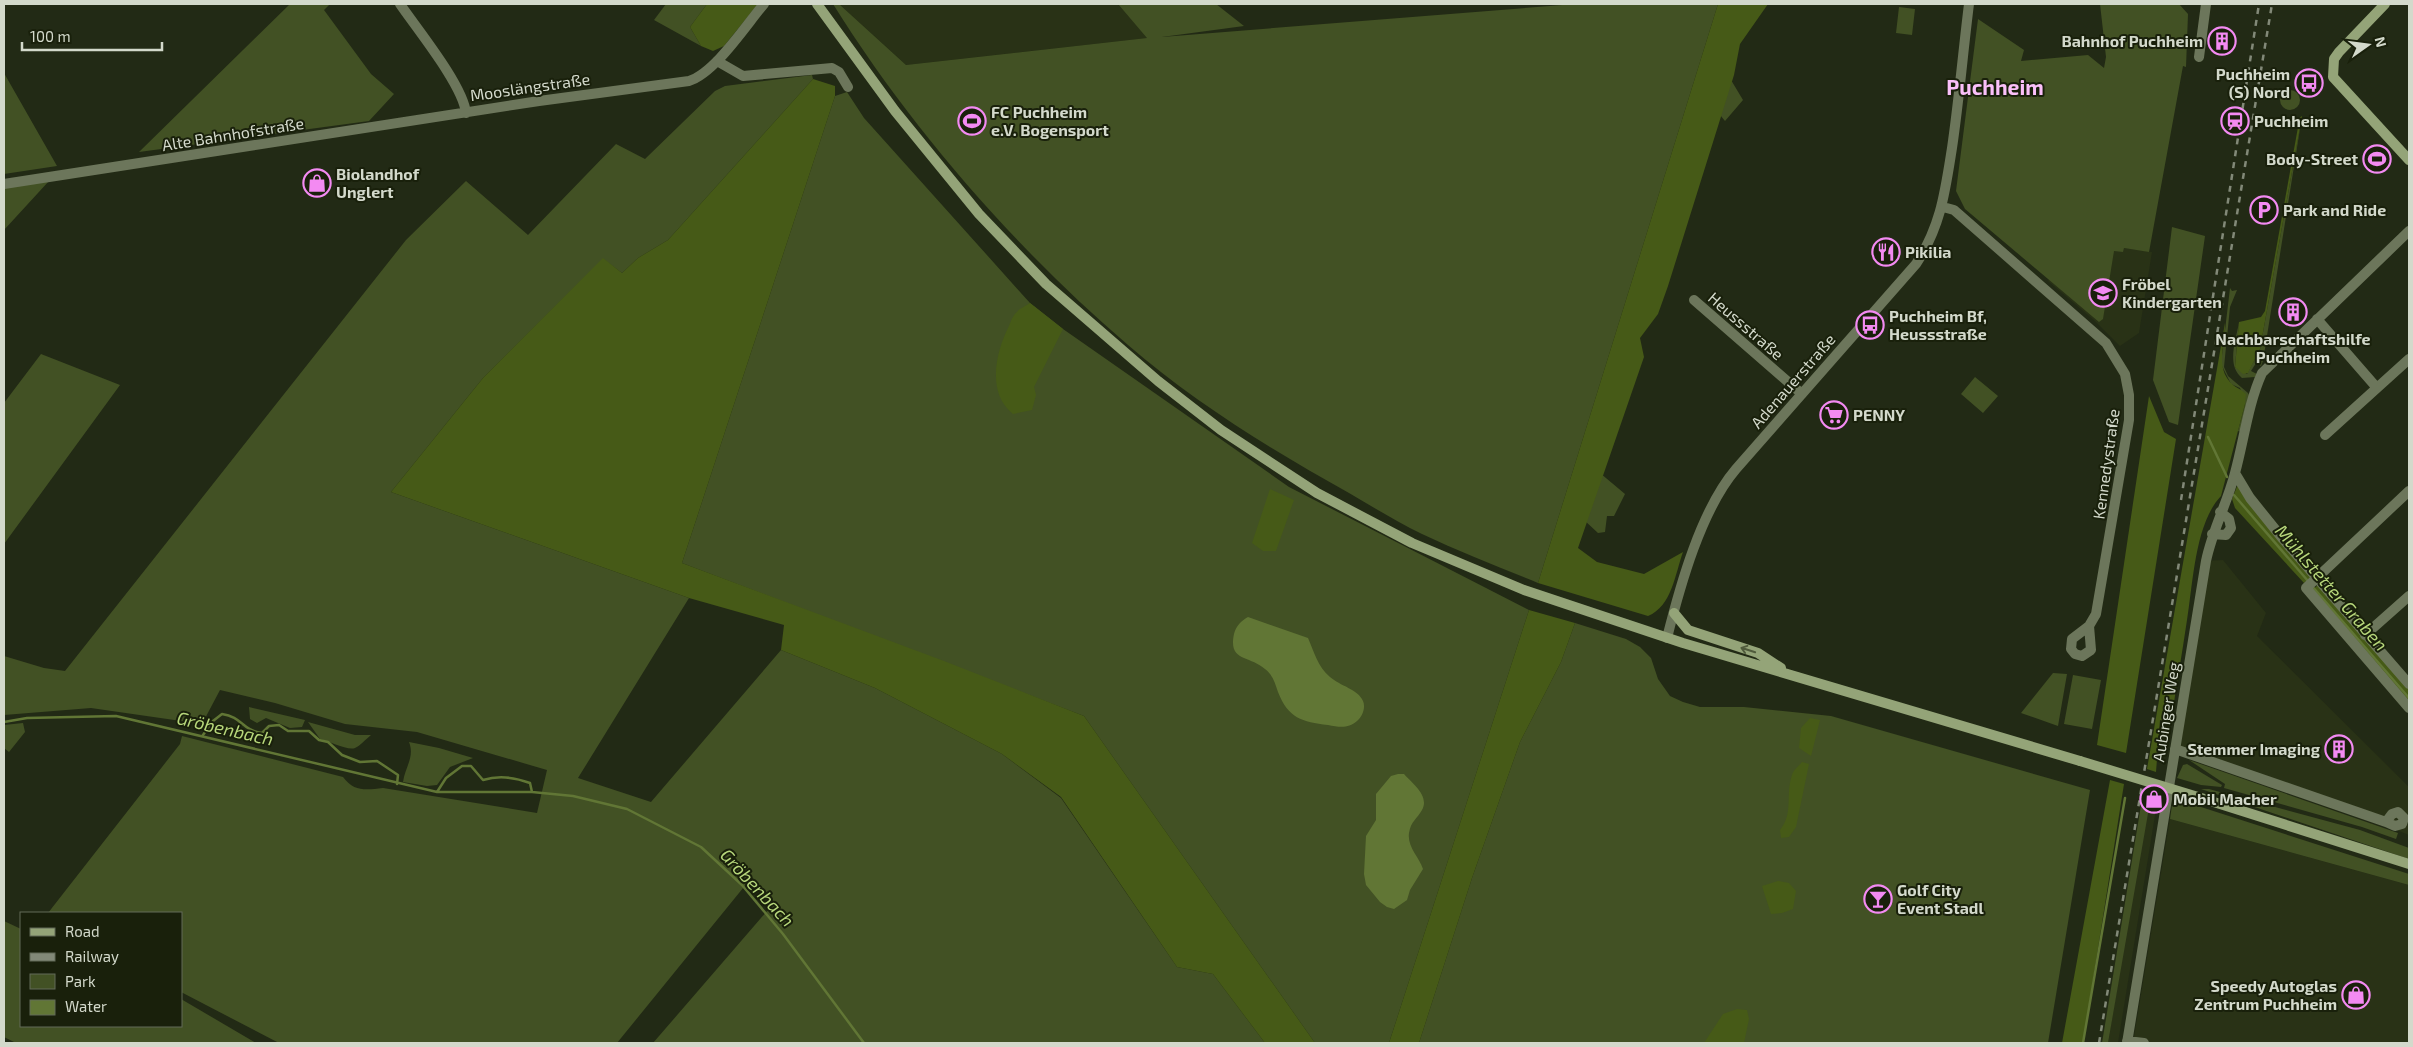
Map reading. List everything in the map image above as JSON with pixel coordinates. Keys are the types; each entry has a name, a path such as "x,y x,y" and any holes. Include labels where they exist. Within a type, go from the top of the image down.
{"street":[{"name":"Mooslängstraße","path":"400,4 446,72 465,104 466,113 699,78 717,61 764,4"},
{"path":"817,4 895,112 979,214 1046,284 1158,381 1221,430 1317,493 1412,543 1524,590 1667,638 2198,797 2409,864"},
{"name":"Adenauerstraße","path":"1667,638 1703,527 1717,494 1736,469 1916,264 1931,239 1943,206 1955,125 1968,4"},
{"path":"2199,57 2206,4"},
{"path":"2386,4 2346,42 2334,59 2332,67 2333,76 2341,88 2409,160"},
{"path":"717,61 743,76 832,68 839,72 848,87"},
{"name":"Alte Bahnhofstraße","path":"4,184 466,113"},
{"name":"Kennedystraße","path":"1943,206 1954,210 2106,344 2120,362 2125,374 2130,395 2129,420 2096,614 2089,626"},
{"name":"Aubinger Weg","path":"2127,1042 2212,534 2232,482 2256,387 2262,373 2409,231"},
{"name":"Heussstraße","path":"1694,300 1802,394"},
{"path":"2317,319 2378,388"},
{"path":"2326,435 2409,359"},
{"path":"2232,482 2250,498 2313,582 2365,635 2409,684"},
{"path":"2409,491 2306,588 2409,708"},
{"path":"2212,534 2222,536 2230,531 2230,522 2220,512"},
{"path":"2365,635 2409,596"},
{"path":"1674,613 1679,622 1688,630 1758,653 1790,674"},
{"path":"2175,749 2386,822"},
{"path":"2127,1042 2144,1043"}],"shaded area":[{"path":"707,4 758,4 724,46 713,51 701,46 690,27"},
{"path":"839,4 1118,4 1148,38 906,65"},
{"path":"1718,4 1768,4 1740,44 1734,75 1668,286 1658,314 1640,338 1644,357 1578,548 1597,562 1644,574 1683,552 1668,597 1656,611 1648,616 1538,583"},
{"path":"813,79 835,86 835,96 682,563 944,661 1084,716 1315,1043 1265,1043 1213,974 1177,967 1061,797 1002,754 875,688 781,650 784,625 689,598 391,492 483,378 603,258 622,273 638,258 668,240"},
{"path":"2302,116 2260,349 2248,373 2243,374 2235,367 2239,322 2261,317 2265,311 2298,127 2294,127 2296,120"},
{"name":"Fröbel Kindergarten","path":"2124,248 2152,252 2139,333 2120,346 2095,321 2048,281 2066,262 2103,249 2123,251"},
{"path":"1030,303 1063,329 1034,387 1036,395 1032,410 1013,414 999,395 996,384 997,359 1013,316"},
{"path":"2225,323 2222,354 2223,368 2230,382 2246,394 2245,404 2221,496 2212,508 2200,538 2171,722 2160,720 2156,772 2147,769"},
{"path":"2149,396 2164,432 2176,439 2126,753 2097,745"},
{"path":"2238,484 2312,577 2304,583 2235,508 2232,499"},
{"path":"1270,489 1294,500 1276,551 1263,551 1252,543"},
{"path":"2223,560 2266,613 2257,636 2409,787 2409,835 2176,745 2206,561"},
{"path":"2318,585 2409,689 2409,705 2311,591"},
{"path":"1529,610 1575,623 1561,662 1520,742 1472,878 1419,1043 1389,1043"},
{"path":"1810,718 1820,720 1811,756 1799,748 1801,728"},
{"path":"1802,762 1809,764 1796,827 1789,837 1781,838 1780,830 1787,817 1790,782 1795,770"},
{"path":"2110,780 2124,784 2083,1043 2062,1043"},
{"path":"2148,802 2157,803 2118,1043 2108,1043"},
{"path":"2170,819 2409,885 2409,1043 2133,1043"},
{"path":"1778,881 1789,883 1796,891 1793,909 1771,914 1762,886"},
{"path":"1737,1009 1747,1010 1749,1019 1744,1043 1704,1043 1723,1014"}],"green space":[{"path":"290,4 330,4 324,10 371,74 394,94 369,121 139,152"},
{"path":"666,4 707,4 690,27 701,46 654,20"},
{"path":"833,4 839,4 906,65 1147,38 1118,4 1216,4 1244,26 1162,37 1575,4 1718,4 1538,583 1422,534 1291,460 1235,425 1180,387 1128,345 1046,269 968,185 896,97 863,51"},
{"path":"2100,4 2179,4 2188,14 2186,67 2183,66 2149,252 2124,248 2123,252 2114,251 2103,319 2099,322 1965,209 1956,191 1978,19 2024,50 2021,61 2088,55 2104,68 2106,57"},
{"path":"1899,7 1915,9 1912,35 1896,33"},
{"path":"4,73 57,166 4,174"},
{"path":"812,75 813,79 668,240 638,258 622,273 603,259 483,378 391,492 689,598 578,778 651,802 781,650 875,688 1002,754 1061,798 1177,967 1213,974 1265,1043 653,1043 774,903 752,877 617,1043 279,1043 182,993 182,912 49,912 180,744 182,736 343,777 356,788 383,788 537,813 547,770 417,732 345,724 275,703 220,690 202,724 91,708 4,715 4,656 44,668 65,671 406,240 466,181 528,235 616,144 645,159 715,91 725,86"},
{"path":"1731,80 1743,100 1725,121 1716,110"},
{"path":"2290,90 2297,93 2300,100 2297,107 2290,110 2283,107 2280,100 2283,93"},
{"path":"847,92 864,118 1030,303 1063,329 1289,487 1529,610 1389,1043 1315,1043 1084,716 682,563 835,96"},
{"path":"2302,116 2263,361 2261,366 2256,363 2251,371 2257,374 2255,377 2242,378 2237,373 2234,366 2233,360 2239,322 2235,367 2247,374 2260,349"},
{"path":"49,181 4,230 4,188"},
{"path":"2172,227 2205,236 2178,425 2169,422 2153,380"},
{"path":"2230,288 2232,291 2237,290 2230,307 2224,367 2228,376 2248,393 2251,399 2241,432 2238,431 2245,404 2240,388 2231,384 2221,364"},
{"path":"41,354 120,385 4,544 4,403"},
{"path":"1975,377 1998,396 1983,413 1961,394"},
{"path":"1600,473 1625,494 1614,516 1607,516 1605,532 1598,533 1584,520"},
{"path":"1575,623 1626,639 1640,647 1651,658 1658,679 1670,696 1683,702 1700,707 1744,707 1831,716 2090,790 2048,1043 1419,1043 1472,878 1520,742 1561,662"},
{"path":"2053,673 2067,674 2058,726 2021,713"},
{"path":"2073,675 2101,680 2092,729 2064,724"},
{"path":"249,707 305,720 302,727 290,728 266,718 257,723 250,719"},
{"path":"308,722 355,735 371,735 352,749 320,739"},
{"path":"23,723 25,732 9,752 4,748 4,725"},
{"path":"409,742 473,758 450,767 437,785 427,786 403,782 411,752"},
{"path":"2189,760 2398,833 2396,839 2362,827 2224,788 2225,784"},
{"path":"2187,764 2222,785 2221,787 2201,785 2177,778 2183,765"},
{"path":"2201,789 2209,789 2360,830 2409,848 2409,859"},
{"path":"2143,793 2150,795 2150,802 2108,1043 2102,1043"},
{"path":"2173,798 2409,874 2409,885 2170,819"},
{"path":"4,921 20,929 20,1027 182,1027 182,1000 256,1043 16,1043 4,1037"}],"water":[{"path":"1248,617 1308,638 1322,669 1334,680 1361,697 1364,707 1359,719 1354,724 1340,727 1303,720 1291,713 1282,701 1268,671 1237,654 1234,649 1235,631 1239,624"},
{"path":"1404,774 1419,790 1424,800 1422,810 1411,826 1409,833 1411,847 1423,869 1410,890 1407,900 1394,909 1380,902 1366,885 1364,874 1366,836 1376,820 1376,794 1391,776"}],"waterway":[{"name":"Mühlstetter Graben","path":"2208,437 2227,477"},
{"name":"Mühlstetter Graben","path":"2234,495 2308,581"},
{"name":"Mühlstetter Graben","path":"2311,585 2409,698"},
{"path":"203,735 213,721 222,714 234,718 250,729 262,733 269,726 279,725 288,731 309,731 319,740 328,742 342,755 360,762 377,761 398,775 397,784"},
{"name":"Gröbenbach","path":"4,722 27,718 116,716 437,792 532,792 573,796 627,809 701,847 742,885 783,934 864,1043"},
{"name":"Gröbenbach","path":"437,792 446,778 462,766 471,766 483,780 506,777 530,783 532,792"},
{"path":"2083,1043 2125,798"}],"railway":[{"path":"2181,500 2259,4"},
{"path":"2099,1043 2272,4"}],"place":[{"name":"Bahnhof Puchheim","path":"2222,41"},
{"name":"Puchheim (S) Nord","path":"2309,83"},
{"name":"FC Puchheim e.V. Bogensport","path":"972,121"},
{"name":"Puchheim","path":"2235,121"},
{"name":"Body-Street","path":"2377,159"},
{"name":"Biolandhof Unglert","path":"317,183"},
{"name":"Park and Ride","path":"2264,210"},
{"name":"Pikilia","path":"1886,252"},
{"name":"Fröbel Kindergarten","path":"2103,293"},
{"name":"Nachbarschaftshilfe Puchheim","path":"2293,312"},
{"name":"Puchheim Bf, Heussstraße","path":"1870,325"},
{"name":"PENNY","path":"1834,415"},
{"name":"Stemmer Imaging","path":"2339,749"},
{"name":"Mobil Macher","path":"2154,799"},
{"name":"Golf City Event Stadl","path":"1878,899"},
{"name":"Speedy Autoglas Zentrum Puchheim","path":"2356,995"}],"district":[{"name":"Puchheim","path":"1995,88"}]}
